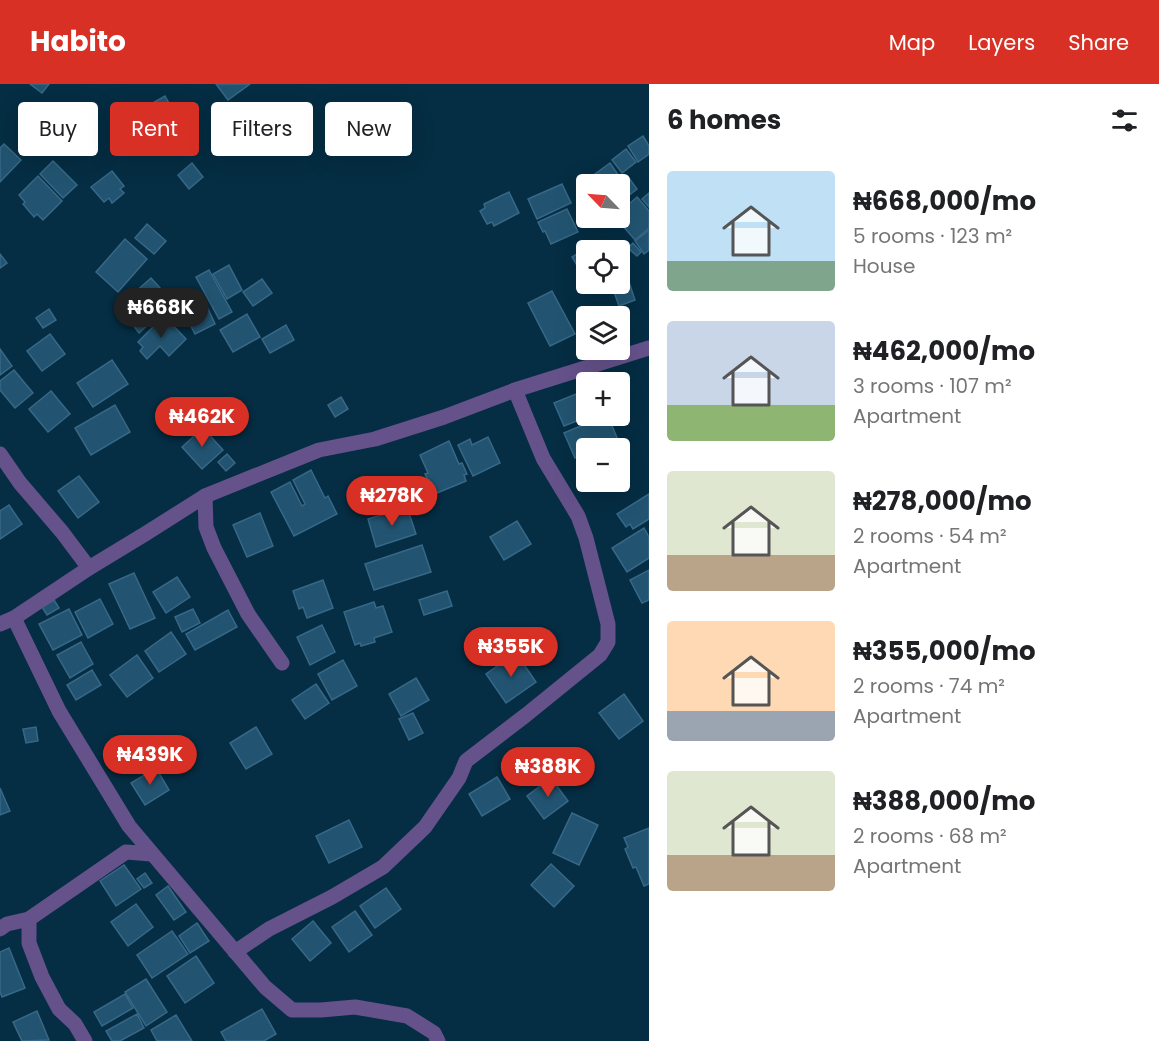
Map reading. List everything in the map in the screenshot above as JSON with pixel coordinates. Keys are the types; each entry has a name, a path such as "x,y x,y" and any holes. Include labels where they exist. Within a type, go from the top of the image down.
{"street":[{"path":"438,1041 434,1033 407,1016 355,1007 292,1010 265,987 129,826 7,621 205,496 319,450 375,439 444,417 515,390 649,348"},
{"path":"235,952 269,929 332,897 383,867 425,827 459,778 466,761 600,655 608,642 608,624 586,538 578,516 543,458 515,390"},
{"path":"0,454 20,483 62,532 88,568"},
{"path":"205,496 206,527 213,548 248,614 282,663"},
{"path":"126,852 129,826"},
{"path":"0,929 8,924 29,919 126,852 151,854"},
{"path":"29,919 29,944 42,977 59,1009 75,1024 85,1041"}],"building":[{"path":"30,84 49,84 42,93"},
{"path":"216,84 250,84 228,100"},
{"path":"165,96 168,102 154,102"},
{"path":"643,136 649,146 649,154 638,162 628,146"},
{"path":"4,144 21,160 0,182 0,148"},
{"path":"626,149 636,162 622,173 612,160"},
{"path":"53,161 77,185 63,198 40,174"},
{"path":"192,163 203,177 189,189 178,175"},
{"path":"610,163 618,174 595,174"},
{"path":"112,171 124,186 120,189 124,193 112,203 109,198 104,202 91,187"},
{"path":"38,176 62,201 43,220 37,214 34,217 19,195"},
{"path":"630,179 637,189 630,194"},
{"path":"562,184 571,203 537,219 528,199"},
{"path":"509,192 519,213 494,226 492,222 487,224 480,211 485,208 484,204"},
{"path":"649,193 649,207 642,199"},
{"path":"637,197 649,211 649,228 635,240 625,228 630,228 630,203"},
{"path":"567,209 578,232 551,244 538,222"},
{"path":"147,224 166,241 154,254 135,238"},
{"path":"649,230 649,250 644,254 635,241"},
{"path":"125,239 147,259 118,292 96,272"},
{"path":"633,243 641,252 637,256 630,250"},
{"path":"0,254 7,263 0,268"},
{"path":"229,265 242,290 227,299 213,274"},
{"path":"209,270 232,312 219,319 196,277"},
{"path":"151,278 170,299 164,304 167,308 139,333 129,320 134,315 123,303"},
{"path":"262,279 272,293 253,306 243,292"},
{"path":"630,285 635,300 619,306 615,294 630,294"},
{"path":"552,291 575,334 550,346 528,303"},
{"path":"205,302 215,324 195,334 184,313"},
{"path":"49,309 56,320 43,328 36,318"},
{"path":"247,314 260,337 233,352 220,330"},
{"path":"164,316 186,339 169,356 160,346 147,359 140,351 143,347 138,342"},
{"path":"286,325 294,340 270,353 262,339"},
{"path":"50,334 65,354 42,371 27,351"},
{"path":"0,349 12,366 0,375"},
{"path":"112,360 128,384 93,407 77,383"},
{"path":"14,370 33,393 15,408 0,390 0,381"},
{"path":"51,391 70,414 48,432 29,409"},
{"path":"576,394 576,421 564,426 554,403"},
{"path":"341,397 348,409 335,417 328,405"},
{"path":"115,405 130,432 91,455 75,428"},
{"path":"580,426 612,426 617,438 576,438 575,458 564,433"},
{"path":"203,428 223,450 202,469 182,447"},
{"path":"488,437 500,463 473,476 458,445 470,439 472,445"},
{"path":"449,441 459,464 462,463 467,474 464,475 466,481 437,493 434,486 431,487 425,474 428,473 420,455"},
{"path":"227,454 235,463 226,471 218,462"},
{"path":"311,470 325,498 328,496 337,514 294,536 271,492 290,482 302,506 305,504 293,480"},
{"path":"79,476 99,502 78,518 58,491"},
{"path":"649,494 649,519 633,529 630,524 626,527 617,514"},
{"path":"9,505 22,524 0,539 0,511"},
{"path":"407,507 416,534 376,547 368,519"},
{"path":"260,513 273,546 247,557 233,525"},
{"path":"517,521 531,544 504,560 490,537"},
{"path":"644,528 649,537 649,558 627,572 612,548"},
{"path":"422,545 431,572 374,590 365,564"},
{"path":"649,570 649,600 642,603 630,580"},
{"path":"134,573 155,618 130,629 109,584"},
{"path":"177,577 190,597 166,613 153,592"},
{"path":"323,580 333,608 307,618 303,607 299,609 293,591"},
{"path":"447,591 452,606 424,615 419,600"},
{"path":"100,599 113,624 88,638 75,612"},
{"path":"54,600 59,608 47,615 42,607"},
{"path":"374,602 376,608 383,606 392,632 374,638 375,642 361,646 360,643 355,645 344,612"},
{"path":"69,609 82,635 53,650 39,624"},
{"path":"193,609 200,623 182,632 175,617"},
{"path":"228,610 237,627 195,650 186,634"},
{"path":"322,625 335,652 310,665 297,637"},
{"path":"171,632 186,654 159,672 145,651"},
{"path":"81,642 93,664 70,678 57,655"},
{"path":"516,653 536,682 506,703 486,674"},
{"path":"137,655 153,678 127,697 110,675"},
{"path":"343,660 357,686 332,700 318,674"},
{"path":"92,670 101,685 76,700 67,685"},
{"path":"416,678 429,700 401,716 389,694"},
{"path":"316,684 329,703 305,719 292,700"},
{"path":"624,694 643,721 619,739 599,713"},
{"path":"413,713 423,733 409,740 399,719"},
{"path":"36,727 38,741 26,743 23,729"},
{"path":"256,727 272,754 246,769 230,743"},
{"path":"156,768 169,790 145,805 131,783"},
{"path":"497,777 510,799 482,816 469,794"},
{"path":"551,778 568,801 544,819 527,796"},
{"path":"0,788 10,811 0,815"},
{"path":"572,813 598,825 579,865 553,853"},
{"path":"349,820 362,847 329,863 316,836"},
{"path":"649,828 649,884 644,886 625,849 628,847 624,838"},
{"path":"551,864 574,886 554,907 531,885"},
{"path":"124,865 141,889 116,906 100,881"},
{"path":"145,873 152,883 144,888 137,879"},
{"path":"168,886 186,912 174,920 156,895"},
{"path":"386,888 401,909 375,928 360,906"},
{"path":"136,904 153,927 128,946 111,922"},
{"path":"355,911 372,935 349,952 332,927"},
{"path":"313,921 331,943 310,961 292,939"},
{"path":"197,923 209,941 190,953 179,936"},
{"path":"172,931 188,954 152,978 137,955"},
{"path":"9,948 25,988 2,997 0,952"},
{"path":"196,956 214,983 185,1003 167,976"},
{"path":"146,979 167,1012 146,1026 125,992"},
{"path":"125,994 133,1008 102,1026 94,1012"},
{"path":"262,1009 276,1034 264,1041 226,1041 221,1032"},
{"path":"37,1011 49,1040 22,1041 13,1022"},
{"path":"137,1014 144,1028 120,1041 112,1041 106,1031"},
{"path":"176,1015 192,1041 157,1041 151,1030"}]}
